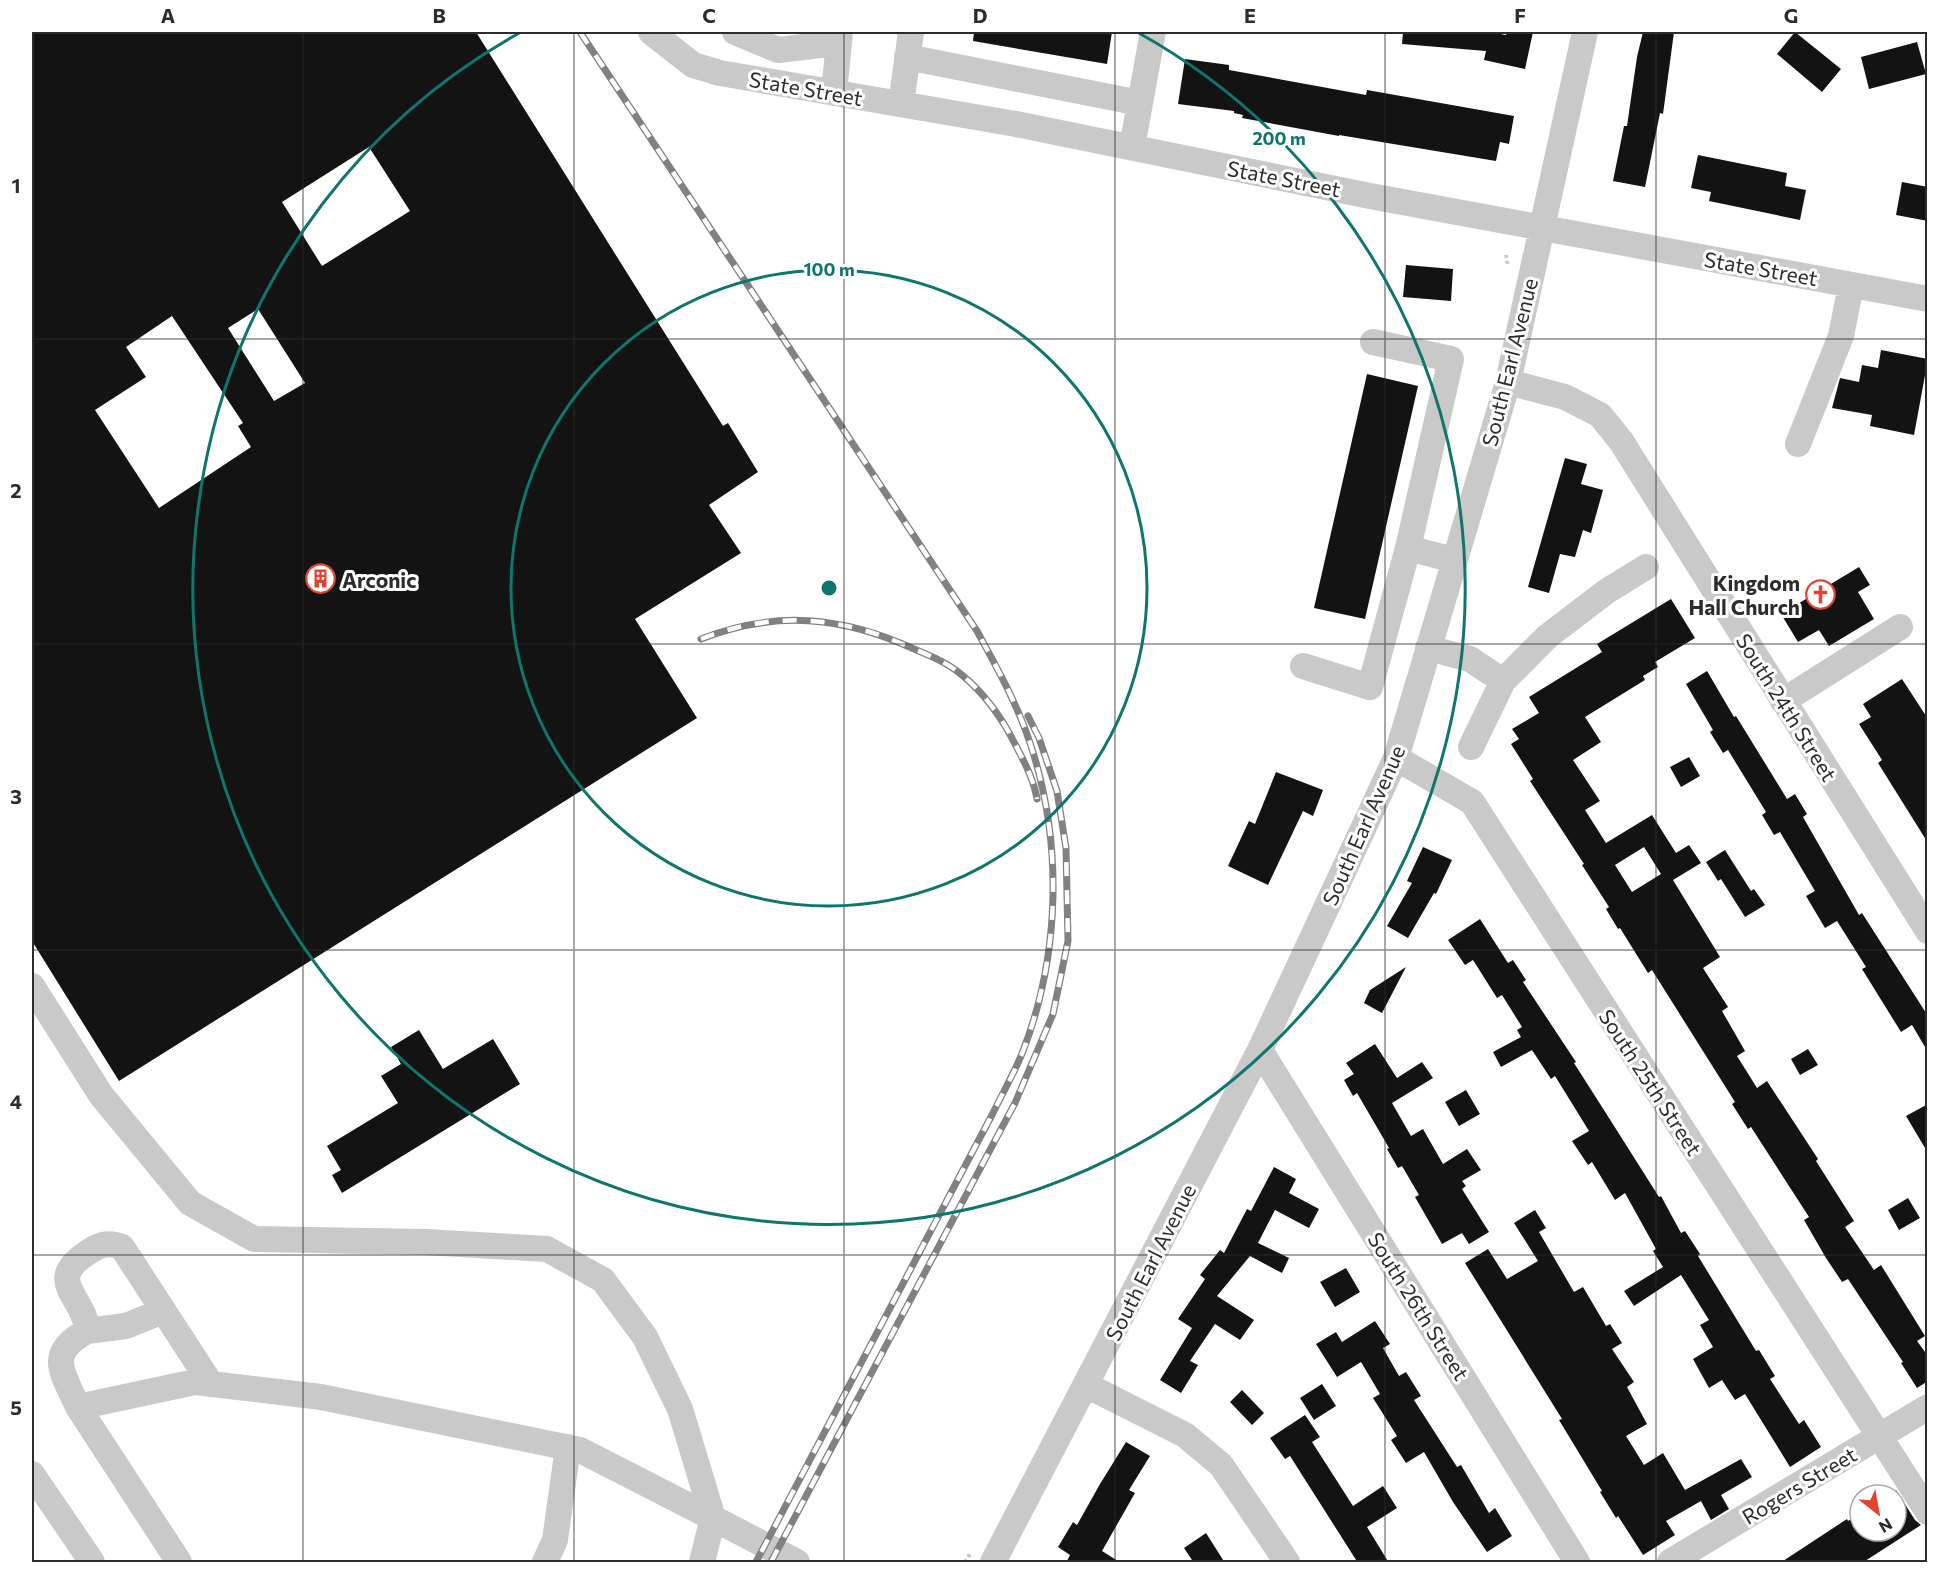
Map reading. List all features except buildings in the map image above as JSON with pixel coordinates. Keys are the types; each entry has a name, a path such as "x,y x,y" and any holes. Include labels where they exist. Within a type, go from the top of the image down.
{"street":[{"name":"State Street","path":"651,32 693,65 720,73 1132,147 1370,196 1928,298"},
{"path":"735,32 778,50 839,37 834,93"},
{"path":"901,104 911,32"},
{"path":"1132,147 1153,32"},
{"name":"South Earl Avenue","path":"993,1563 1260,1050 1396,758 1508,382 1585,32"},
{"path":"907,57 1140,103"},
{"path":"1798,444 1841,336 1851,285"},
{"path":"1303,666 1370,687 1408,548 1451,359 1373,342"},
{"name":"South 24th Street","path":"1508,382 1565,397 1600,415 1621,441 1928,932"},
{"path":"1408,548 1454,560"},
{"path":"1471,747 1503,681 1548,636 1607,591 1646,567"},
{"path":"1783,701 1900,627"},
{"path":"1428,648 1470,659 1503,681"},
{"name":"South 25th Street","path":"1396,758 1472,802 1928,1512"},
{"path":"32,986 101,1095 190,1203 254,1239 426,1242 547,1249 603,1280 645,1336 680,1409 713,1518 702,1563"},
{"name":"South 26th Street","path":"1260,1050 1577,1563"},
{"path":"87,1332 87,1324 68,1287 66,1274 73,1262 98,1246 111,1243 122,1247 211,1384"},
{"path":"163,1311 126,1326 87,1332 73,1339 63,1352 60,1368 78,1407 179,1563"},
{"path":"78,1407 195,1382 321,1397 568,1447 580,1450 797,1563"},
{"path":"1086,1385 1185,1435 1221,1465 1287,1563"},
{"name":"Rogers Street","path":"1670,1563 1928,1407"},
{"path":"545,1563 555,1540 568,1447"},
{"path":"32,1474 92,1563"}],"path":[{"path":"1506,255 1509,270"},
{"path":"965,1563 975,1544"}],"railway":[{"path":"580,32 977,631 1007,687 1026,731 1041,783 1048,822 1053,899 1050,938 1044,977 1023,1051 993,1113 756,1562"},
{"path":"701,639 755,624 808,621 861,629 933,657 962,675 978,690 999,716 1025,764 1037,799"},
{"path":"771,1562 1015,1103 1053,1014 1068,941 1066,848 1057,791 1039,738 1028,716"}],"place":[{"name":"Arconic","path":"321,579"},
{"name":"Kingdom Hall Church","path":"1821,594"}]}
